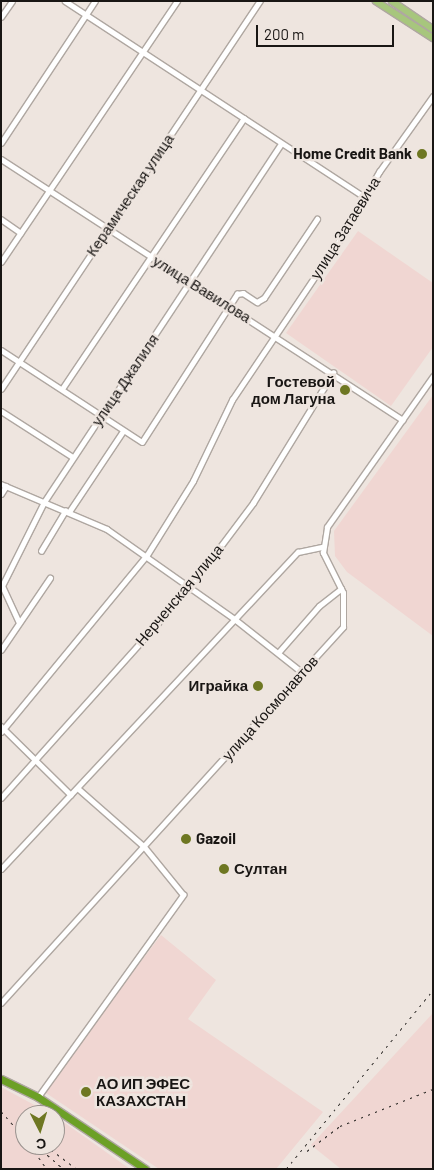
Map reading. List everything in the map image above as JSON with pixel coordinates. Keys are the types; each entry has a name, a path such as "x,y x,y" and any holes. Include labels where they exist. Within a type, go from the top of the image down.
{"highway":[{"path":"1,1079 38,1097 145,1169"}],"main road":[{"path":"376,1 433,38"},
{"path":"392,1 433,28"}],"street":[{"path":"1,17 12,1"},
{"path":"65,1 244,118 280,145 364,197"},
{"path":"1,143 95,1"},
{"path":"1,262 177,1"},
{"name":"Керамическая улица","path":"1,389 260,1"},
{"name":"улица Затаевича","path":"2,729 147,555 192,481 232,400 348,227 364,197 433,96"},
{"path":"62,390 244,118"},
{"name":"улица Джалиля","path":"19,623 2,586 44,502 280,145"},
{"name":"улица Вавилова","path":"1,159 403,420"},
{"path":"1,219 21,233"},
{"path":"1,350 140,442 145,440 241,293 257,302 264,298 317,219"},
{"name":"Нерченская улица","path":"1,798 190,587 253,503 333,373"},
{"path":"1,869 37,827 78,789 298,552 322,547 327,527 337,511 433,376"},
{"path":"1,411 73,457"},
{"path":"40,551 123,430"},
{"path":"1,484 107,529 147,555 236,620 303,673"},
{"path":"1,494 6,486"},
{"name":"улица Космонавтов","path":"1,1003 344,627 345,611 341,589 322,547"},
{"path":"1,650 50,578"},
{"path":"278,653 319,606 341,589"},
{"path":"2,729 36,758 71,795"},
{"path":"38,1097 183,895 144,847 78,789"}],"shaded area":[{"path":"358,231 433,283 433,347 391,406 286,333"},
{"path":"433,395 433,636 347,572 335,556 334,531"},
{"path":"161,935 216,980 188,1019 323,1112 276,1169 159,1169 43,1091"},
{"path":"433,1013 433,1169 341,1169 311,1145"},
{"path":"1,1087 34,1105 15,1105 15,1155 65,1155 65,1123 130,1169 1,1169"}],"railway":[{"path":"286,1169 433,990"},
{"path":"307,1151 340,1126 433,1089"},
{"path":"1,1111 15,1127"},
{"path":"37,1155 47,1169"},
{"path":"48,1155 64,1169"},
{"path":"58,1155 77,1169"}],"place":[{"name":"Home Credit Bank","path":"422,154"},
{"name":"Гостевой дом Лагуна","path":"345,390"},
{"name":"Играйка","path":"258,686"},
{"name":"Gazoil","path":"186,839"},
{"name":"Султан","path":"224,869"},
{"name":"АО ИП ЭФЕС КАЗАХСТАН","path":"86,1092"}]}
